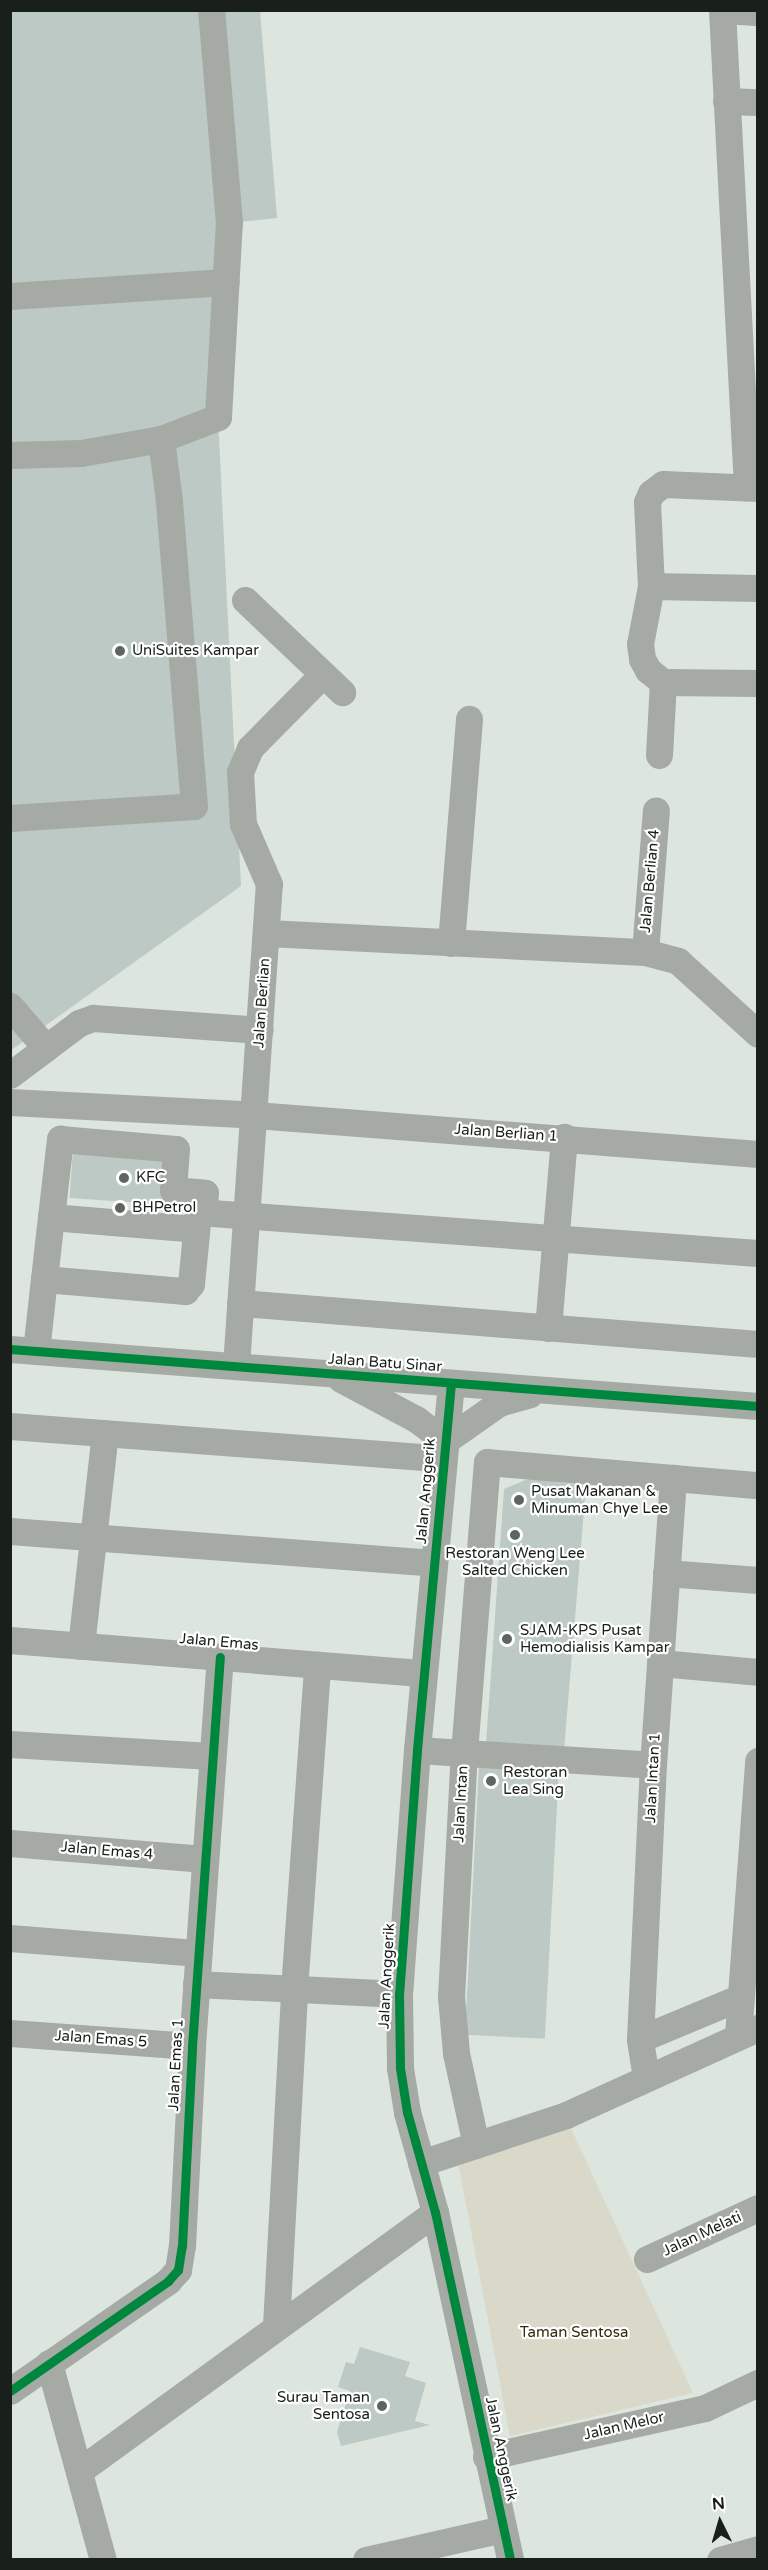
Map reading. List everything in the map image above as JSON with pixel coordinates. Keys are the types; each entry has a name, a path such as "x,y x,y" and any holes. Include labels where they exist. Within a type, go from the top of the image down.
{"street":[{"path":"10,455 81,453 160,439 218,417 230,223 211,10"},
{"path":"722,10 726,100 748,308 752,488 663,484 651,494 647,502 651,586 640,644 642,659 648,670 663,682 758,683"},
{"path":"726,10 758,12"},
{"path":"726,100 758,102"},
{"path":"10,296 226,282"},
{"path":"14,820 194,806 170,501 160,439"},
{"path":"651,586 758,588"},
{"name":"Jalan Berlian","path":"236,1366 255,1115 269,884 243,824 240,771 250,748 332,683 245,600"},
{"path":"659,755 663,682"},
{"path":"451,943 469,719"},
{"name":"Jalan Berlian 4","path":"645,952 656,810"},
{"path":"267,933 645,952 678,961 758,1034"},
{"path":"10,1006 46,1048"},
{"path":"10,1075 79,1023 93,1018 260,1029"},
{"name":"Jalan Berlian 1","path":"10,1102 255,1115 564,1137 758,1154"},
{"path":"548,1328 564,1137"},
{"path":"23,1350 44,1280 60,1139 176,1149 173,1190 205,1193 191,1284 185,1291 44,1280"},
{"path":"51,1217 200,1221 246,1214 758,1253"},
{"path":"240,1304 758,1344"},
{"name":"Jalan Batu Sinar","path":"23,1350 758,1407"},
{"path":"329,1373 416,1419 445,1450"},
{"name":"Jalan Anggerik","path":"451,1383 417,1750 399,1994 400,2068 407,2112 435,2212 486,2457 510,2559"},
{"path":"10,1426 445,1450 499,1403 543,1390"},
{"path":"81,1646 105,1433"},
{"name":"Jalan Intan","path":"476,2145 456,2053 451,1997 464,1753 486,1462 673,1478"},
{"path":"673,1478 758,1485"},
{"name":"Jalan Intan 1","path":"646,2078 640,2039 653,1765 673,1478"},
{"path":"10,1531 434,1563"},
{"path":"666,1573 758,1580"},
{"name":"Jalan Emas","path":"10,1640 424,1673"},
{"name":"Jalan Emas 1","path":"10,2391 168,2281 178,2270 182,2246 192,2046 219,1657"},
{"path":"660,1663 758,1672"},
{"path":"276,2326 294,1989 317,1665"},
{"path":"10,1744 211,1756"},
{"path":"417,1750 653,1765"},
{"path":"422,2163 567,2115 748,2032 741,1997 758,1761"},
{"name":"Jalan Emas 4","path":"10,1843 204,1858"},
{"path":"10,1938 198,1953"},
{"path":"196,1984 399,1994"},
{"path":"640,2039 741,1997"},
{"name":"Jalan Emas 5","path":"10,2033 192,2046"},
{"name":"Jalan Melati","path":"647,2259 758,2208"},
{"path":"79,2471 435,2212"},
{"path":"49,2362 103,2559"},
{"name":"Jalan Melor","path":"486,2457 705,2408 758,2383"},
{"path":"366,2559 437,2552 503,2529"},
{"path":"720,2559 758,2549"}],"green space":[{"name":"Taman Sentosa","path":"569,2124 693,2393 510,2436 458,2162"}],"building":[{"name":"UniSuites Kampar","path":"10,10 260,10 277,218 229,223 218,417 241,886 10,1051"},
{"name":"KFC","path":"73,1150 178,1157 174,1205 70,1198"},
{"path":"530,1478 586,1486 564,1750 486,1744 504,1489"},
{"path":"479,1766 559,1770 545,2039 465,2035"},
{"name":"Surau Taman Sentosa","path":"360,2347 410,2362 405,2376 426,2383 415,2421 430,2425 341,2446 337,2432 350,2391 338,2387 346,2362 354,2364"}],"cycle path":[{"path":"10,1349 758,1406"},
{"path":"451,1383 417,1750 399,1994 400,2068 407,2112 435,2212 510,2560"},
{"path":"10,2391 168,2281 178,2270 182,2246 192,2046 220,1657"}],"place":[{"name":"UniSuites Kampar","path":"120,651"},
{"name":"KFC","path":"124,1178"},
{"name":"BHPetrol","path":"120,1208"},
{"name":"Pusat Makanan & Minuman Chye Lee","path":"519,1500"},
{"name":"Restoran Weng Lee Salted Chicken","path":"515,1535"},
{"name":"SJAM-KPS Pusat Hemodialisis Kampar","path":"507,1639"},
{"name":"Restoran Lea Sing","path":"491,1781"},
{"name":"Surau Taman Sentosa","path":"382,2406"}]}
